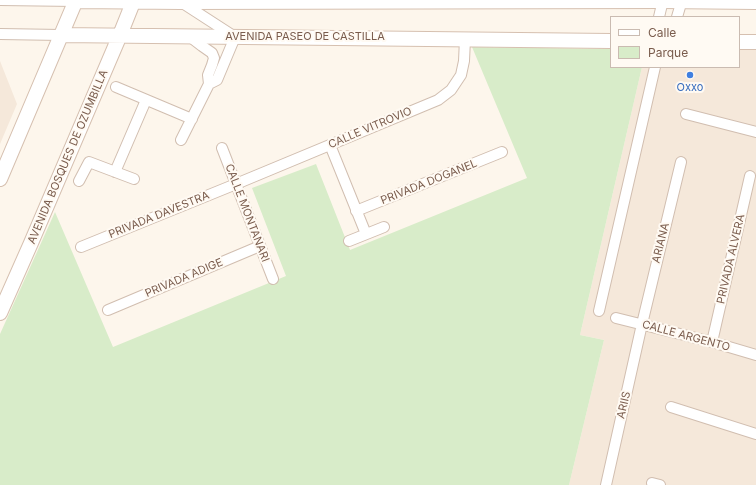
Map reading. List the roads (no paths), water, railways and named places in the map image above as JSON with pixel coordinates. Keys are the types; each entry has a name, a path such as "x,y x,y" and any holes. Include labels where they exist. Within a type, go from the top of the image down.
{"street":[{"path":"0,0 181,2 681,0 756,2"},
{"path":"0,179 76,0"},
{"path":"659,16 663,0"},
{"path":"677,16 681,0"},
{"name":"AVENIDA BOSQUES DE OZUMBILLA","path":"0,313 120,35 133,1"},
{"path":"181,2 236,37 217,80 209,84"},
{"name":"AVENIDA PASEO DE CASTILLA","path":"0,34 610,41"},
{"path":"181,140 209,84 208,75 214,58 212,52 189,36"},
{"name":"CALLE VITROVIO","path":"236,184 438,100 451,90 461,75 464,61 465,39"},
{"path":"740,42 756,42"},
{"path":"214,58 226,58"},
{"path":"599,311 655,68"},
{"path":"116,87 192,119"},
{"path":"115,172 146,100"},
{"path":"686,114 756,132"},
{"path":"330,145 366,234"},
{"name":"CALLE MONTANARI","path":"222,148 273,278"},
{"name":"PRIVADA DOGANEL","path":"356,211 502,152"},
{"path":"79,181 89,162 134,179"},
{"name":"ARIANA","path":"642,324 681,162"},
{"name":"PRIVADA ALVERA","path":"712,342 750,176"},
{"name":"PRIVADA DAVESTRA","path":"81,247 236,184"},
{"path":"349,241 384,227"},
{"name":"PRIVADA ADIGE","path":"108,310 260,246"},
{"name":"CALLE ARGENTO","path":"616,318 712,342 756,355"},
{"name":"ARIIS","path":"606,485 642,324"},
{"path":"672,407 756,434"}],"place":[{"name":"Oxxo","path":"690,75"}]}
